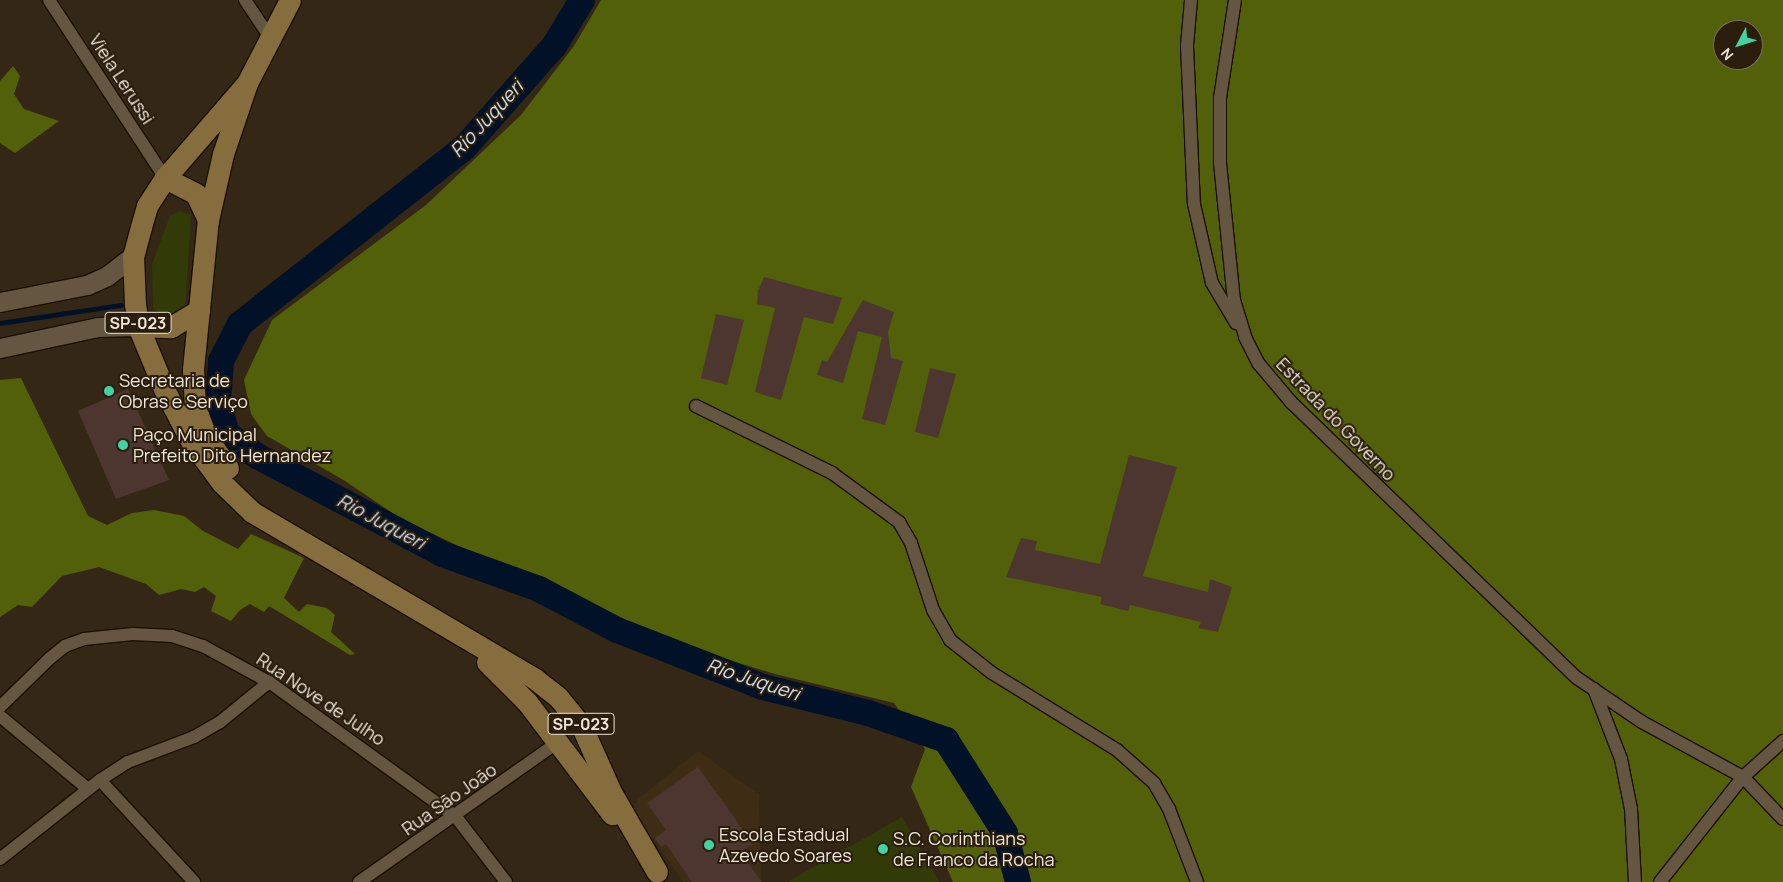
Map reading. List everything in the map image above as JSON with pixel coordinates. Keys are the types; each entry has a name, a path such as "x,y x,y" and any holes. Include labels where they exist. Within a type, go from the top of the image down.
{"main road":[{"name":"SP-023","path":"290,0 247,83 223,154 208,220 193,369 195,407 206,436 228,468 298,541"},
{"name":"SP-023","path":"247,83 164,178 147,206 133,256 138,326 165,391 196,448 222,483 252,512 446,629 535,679 558,697 582,727 611,792 660,877"},
{"path":"164,178 196,194 208,220"},
{"name":"SP-023","path":"138,326 171,327 199,310"},
{"name":"SP-023","path":"446,629 508,680 660,877"},
{"path":"557,743 574,752 611,792"}],"street":[{"name":"Viela Lerussi","path":"49,0 164,178"},
{"path":"245,0 271,38"},
{"path":"1191,0 1186,46 1194,204 1212,283 1245,337"},
{"name":"Estrada do Governo","path":"1235,0 1220,98 1220,163 1234,300 1245,337 1258,364 1291,402 1531,635 1594,689 1642,722 1743,777 1783,819"},
{"path":"0,302 87,285 107,276 133,256"},
{"path":"0,348 98,327 138,326"},
{"path":"696,406 832,473 899,522 911,543 933,610 950,640 992,673 1117,750 1154,784 1169,809 1196,882"},
{"name":"Rua Nove de Julho","path":"0,707 65,646 84,639 133,634 172,636 203,646 270,682 456,817 506,882"},
{"path":"0,859 100,780 128,762 194,737 220,722 270,682"},
{"name":"Estrada do Governo","path":"1594,689 1621,759 1631,809 1635,882"},
{"path":"0,716 88,789"},
{"path":"1660,882 1743,777 1783,741"},
{"name":"Rua São João","path":"359,882 456,817 557,743"},
{"path":"100,780 194,882"}],"shaded area":[{"name":"Escola Estadual Azevedo Soares","path":"698,751 759,794 761,882 683,882 633,810 638,799"}],"green space":[{"path":"601,0 1783,0 1783,882 953,882 911,787 925,749 894,703 775,674 664,640 546,580 473,553 400,518 345,481 267,436 251,414 244,380 272,320 426,205 521,115 574,46"},
{"path":"13,66 20,76 14,94 24,109 59,121 15,153 0,143 0,81"},
{"path":"179,211 191,215 185,313 162,318 153,307 152,264 170,216"},
{"path":"21,378 88,516 107,525 132,513 154,510 184,516 203,531 238,549 251,534 304,558 284,598 299,612 307,604 327,608 335,615 331,632 355,654 350,655 269,606 264,612 250,604 240,610 231,621 211,611 216,596 204,587 195,592 181,589 159,595 146,584 99,567 62,576 32,607 18,605 0,617 0,380"},
{"name":"S.C. Corinthians de Franco da Rocha","path":"902,817 939,882 789,881"}],"building":[{"path":"764,277 842,298 833,324 804,317 781,400 755,392 775,308 757,304 758,291"},
{"path":"863,300 894,312 888,332 891,358 903,361 885,425 862,419 882,337 858,331 843,383 817,375 822,360 827,362"},
{"path":"716,314 744,320 727,385 701,378"},
{"path":"930,368 956,374 938,438 915,432"},
{"name":"Paço Municipal Prefeito Dito Hernandez","path":"128,389 169,480 116,499 78,411"},
{"path":"1129,455 1177,467 1143,576 1208,592 1210,579 1232,587 1218,632 1198,628 1201,622 1130,605 1128,611 1100,604 1102,597 1006,577 1021,538 1037,541 1035,550 1100,564"},
{"name":"Escola Estadual Azevedo Soares","path":"698,767 753,844 740,852 762,882 692,882 666,844 661,847 655,838 666,830 647,803"}],"waterway":[{"name":"Rio Juqueri","path":"582,0 554,46 465,147 240,324 221,361 218,403 227,434 259,457 442,554 539,589 617,630 763,687 868,713 946,740 1005,833 1018,882"},
{"path":"0,323 121,305"}],"place":[{"name":"Secretaria de Obras e Serviço","path":"109,391"},
{"name":"Paço Municipal Prefeito Dito Hernandez","path":"123,445"},
{"name":"Escola Estadual Azevedo Soares","path":"709,845"},
{"name":"S.C. Corinthians de Franco da Rocha","path":"883,849"}]}
